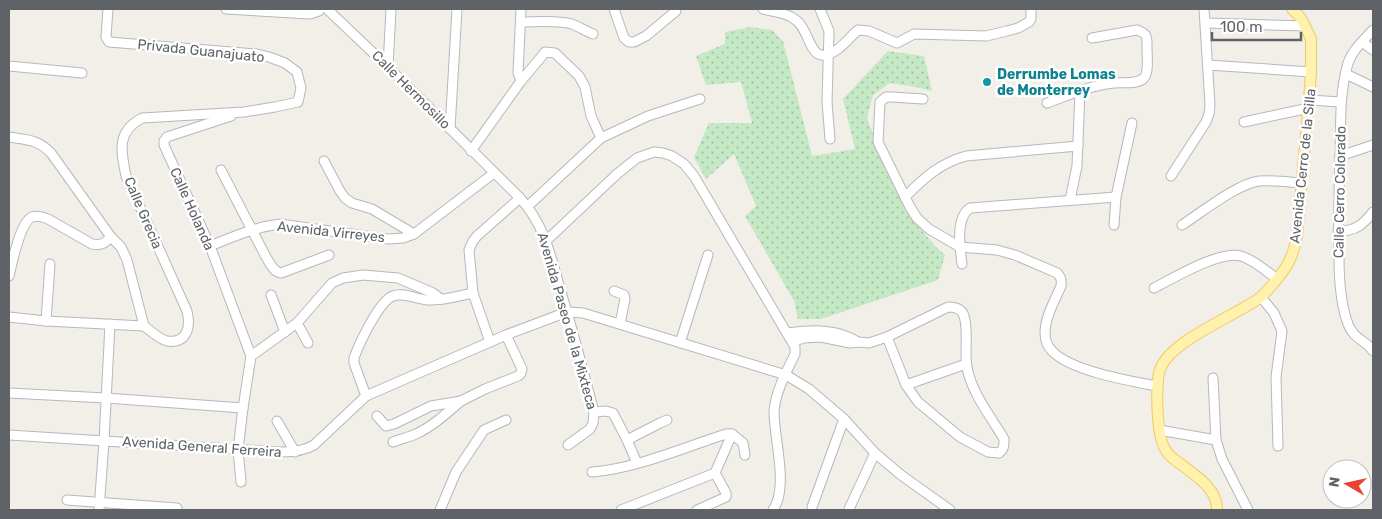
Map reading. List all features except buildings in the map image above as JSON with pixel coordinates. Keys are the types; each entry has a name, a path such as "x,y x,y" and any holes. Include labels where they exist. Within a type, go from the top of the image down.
{"main road":[{"name":"Avenida Cerro de la Silla","path":"1217,510 1217,503 1211,491 1196,476 1167,453 1162,444 1159,430 1157,386 1159,371 1166,358 1178,346 1261,297 1286,268 1294,253 1312,72 1311,39 1300,17 1292,9"}],"street":[{"name":"Privada Guanajuato","path":"108,9 106,37 109,42 257,54 285,63 297,72 301,88 298,102 244,112"},
{"path":"226,9 310,14 320,9"},
{"name":"Calle Hermosillo","path":"326,9 388,67 494,173"},
{"path":"388,67 391,9"},
{"path":"450,129 457,9"},
{"path":"521,9 518,72 521,81"},
{"path":"614,9 624,38 629,42 634,42 646,36 676,12"},
{"path":"763,9 783,13 794,18 803,26 814,52 819,55 828,55 839,49 858,30 869,31 897,43 914,34 986,36 1018,28 1029,22 1031,19 1029,10"},
{"path":"820,9 829,31 827,102 830,139"},
{"path":"1171,176 1206,122 1209,114 1204,9"},
{"path":"521,22 557,22 579,27 593,34"},
{"path":"1206,23 1305,26"},
{"path":"1047,103 1080,90 1113,83 1138,82 1143,79 1146,74 1148,38 1144,32 1137,30 1092,38"},
{"name":"Calle Cerro Colorado","path":"1373,30 1353,53 1347,66 1341,102 1338,232 1339,276 1348,324 1354,335 1373,348"},
{"path":"1362,42 1373,50"},
{"path":"471,151 521,81 545,52 556,53 580,76 585,86 590,116 601,138"},
{"path":"1208,65 1312,72"},
{"path":"9,66 82,73"},
{"path":"1346,74 1373,87"},
{"path":"1070,200 1077,166 1080,90"},
{"path":"923,99 886,97 880,102 878,142 917,218 929,229 960,247 997,250 1015,255 1057,273 1062,281 1049,315 1045,334 1052,351 1066,361 1082,367 1116,378 1157,386"},
{"path":"528,206 601,138 648,116 700,99"},
{"path":"1244,122 1309,104 1341,102"},
{"name":"Calle Holanda","path":"244,112 167,137 164,145 210,246 251,356"},
{"name":"Calle Grecia","path":"144,326 167,341 183,337 190,321 126,176 122,145 125,133 132,123 142,118 244,112"},
{"path":"1114,225 1116,197 1132,123"},
{"path":"9,137 33,141 43,145 121,248 127,260 144,326 9,318"},
{"path":"1340,156 1373,144"},
{"path":"905,197 931,173 954,159 966,156 1078,146"},
{"path":"546,241 616,174 637,158 654,152 663,152 684,164 694,176 796,348 774,411 781,483 780,496 777,506 773,510"},
{"path":"324,161 345,198 352,203 372,209 414,234"},
{"path":"221,170 273,269 281,273 329,256"},
{"name":"Avenida Virreyes","path":"210,246 235,235 269,225 280,224 388,239 403,238 414,234 494,173"},
{"name":"Avenida Paseo de la Mixteca","path":"494,173 528,206 540,226 567,312 594,412 593,423 590,429 568,445"},
{"path":"1182,225 1246,185 1259,181 1302,183"},
{"path":"962,264 960,225 966,210 970,208 1116,197"},
{"path":"490,342 473,293 469,250 477,236 520,198"},
{"path":"1338,232 1357,228 1373,212"},
{"path":"9,276 16,247 25,223 33,216 48,218 92,244 99,245 105,243 112,237"},
{"path":"680,343 708,254"},
{"path":"1154,288 1211,260 1233,255 1242,256 1250,260 1277,279"},
{"path":"46,321 50,264"},
{"path":"241,482 238,450 251,356 297,322 332,283 343,278 363,275 398,278 433,293 441,299"},
{"path":"614,291 624,295 625,299 620,324"},
{"path":"366,396 354,363 354,358 377,311 389,297 401,295 428,300 473,293"},
{"path":"271,295 285,332"},
{"path":"1261,297 1274,313 1282,332 1276,377 1278,446"},
{"path":"793,342 802,338 821,337 850,343 869,343 887,337 948,307 957,308 964,314 967,337 966,364 970,381 1004,439 1004,445 999,453 988,452 960,437 918,402 906,385 887,337"},
{"path":"567,312 583,313 786,375 810,389 901,475 950,510"},
{"name":"Avenida General Ferreira","path":"9,435 295,452 307,449 314,444 366,396 506,334 567,312"},
{"path":"297,322 308,343"},
{"path":"99,506 110,324"},
{"path":"788,333 820,330 850,336 858,342"},
{"path":"393,442 416,434 430,426 445,416 461,401 484,389 518,376 522,369 506,334"},
{"path":"906,385 966,364"},
{"path":"1213,378 1216,440 1222,459 1248,510"},
{"path":"9,393 243,408"},
{"path":"377,416 386,426 431,406 461,401"},
{"path":"594,412 606,411 613,414 637,464"},
{"path":"277,420 295,452"},
{"path":"440,510 456,472 484,430 506,420"},
{"path":"627,440 667,420"},
{"path":"812,507 844,420"},
{"path":"1159,430 1216,440"},
{"path":"592,472 637,464 726,434 731,434 743,443 745,455"},
{"path":"622,510 715,474 731,434"},
{"path":"849,509 875,452"},
{"path":"697,510 726,497 726,493 715,474"},
{"path":"67,500 99,506 177,508"}],"green space":[{"path":"750,27 772,30 783,41 812,156 855,149 843,99 888,51 924,56 932,91 890,83 873,95 867,118 887,171 906,212 945,255 938,280 821,319 798,319 794,301 745,216 756,206 734,154 706,179 694,157 709,123 752,123 741,82 706,85 696,56 725,44 725,32"}],"place":[{"name":"Derrumbe Lomas de Monterrey","path":"987,82"}]}
